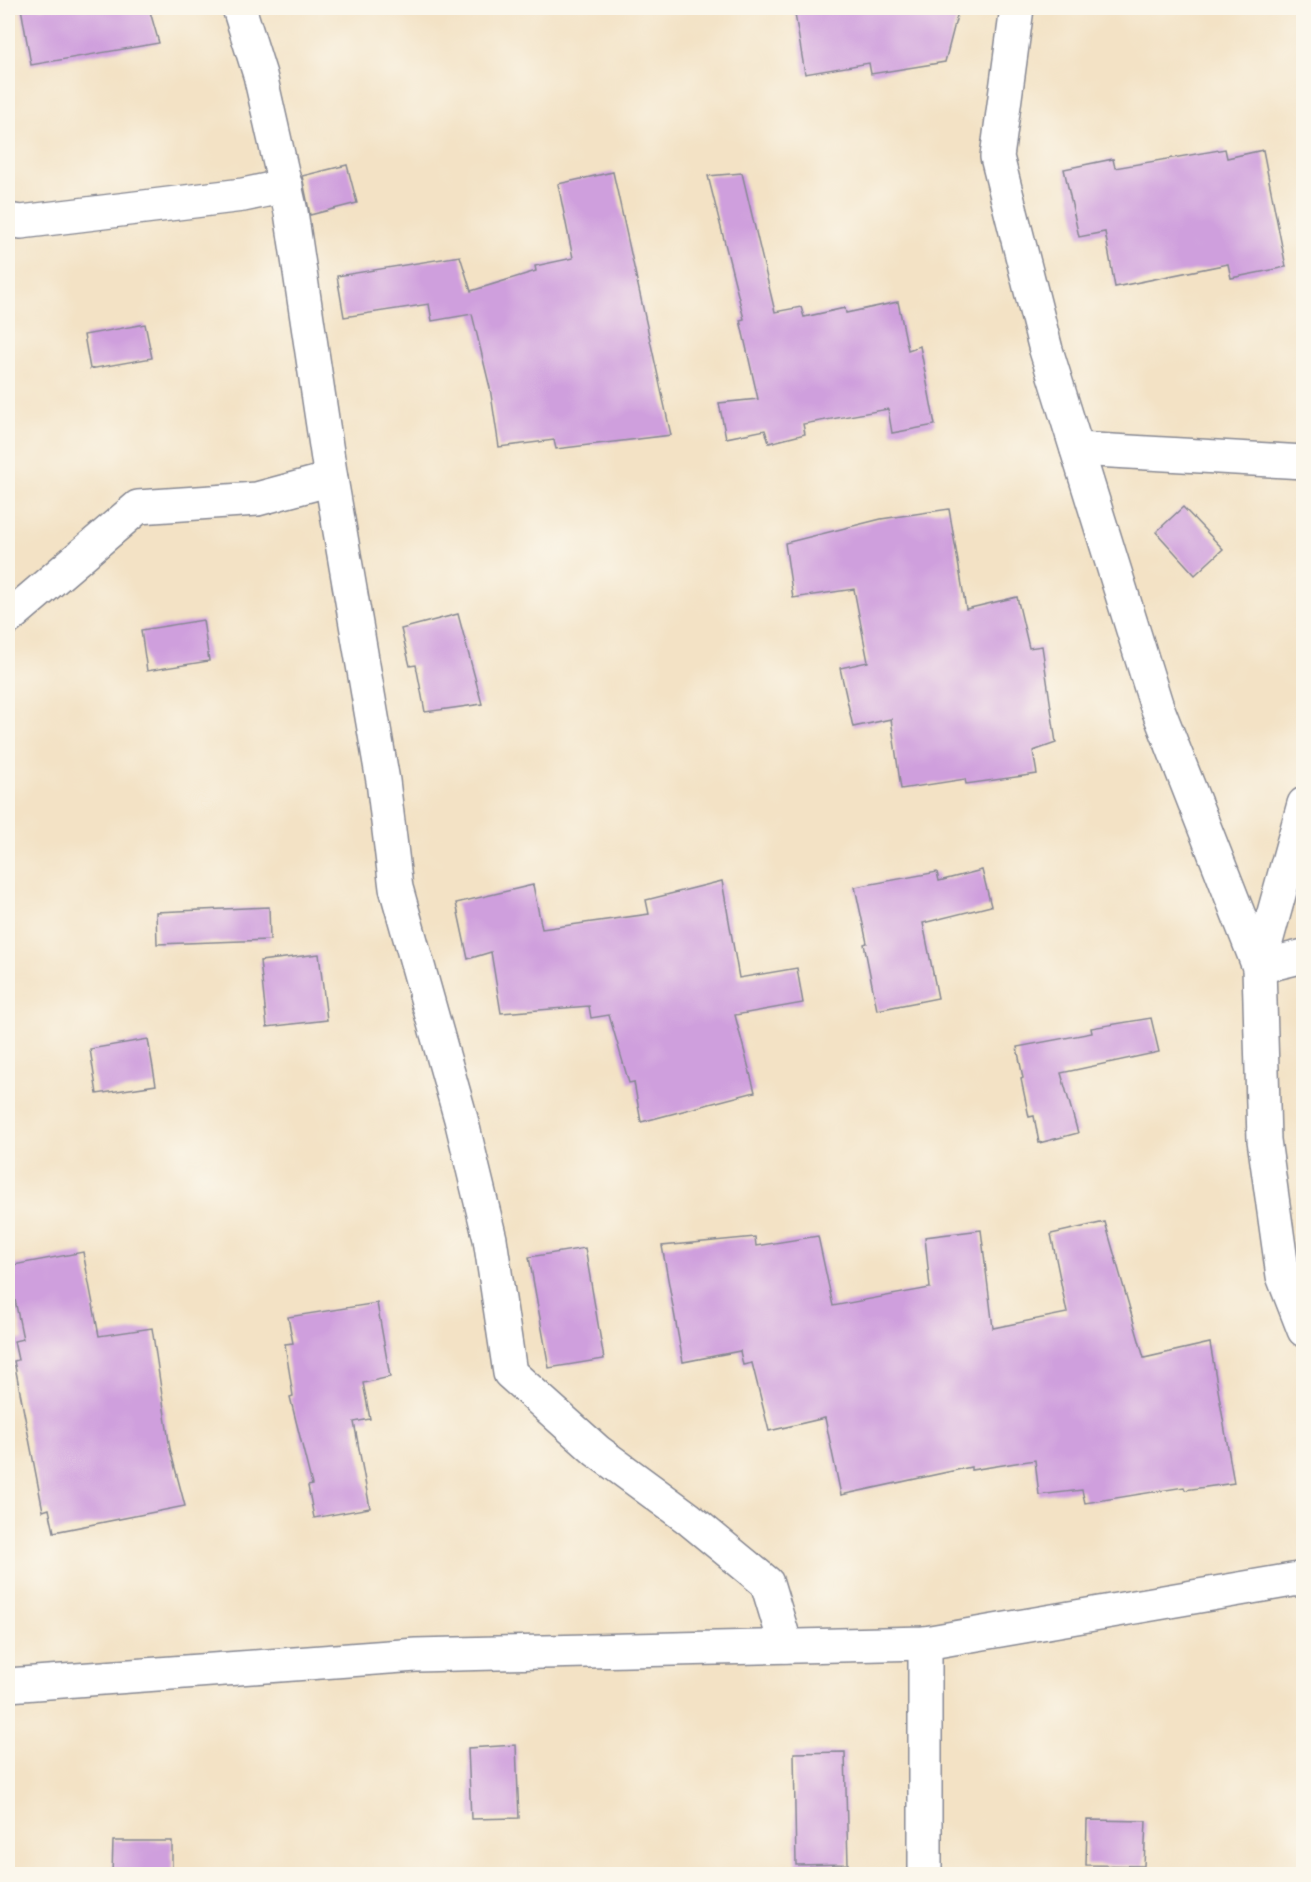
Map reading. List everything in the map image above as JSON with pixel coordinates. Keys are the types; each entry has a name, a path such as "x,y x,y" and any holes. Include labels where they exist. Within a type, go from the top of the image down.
{"street":[{"path":"239,8 260,75 286,186 330,479 383,780 396,888 461,1119 490,1239 510,1373 597,1451 688,1518 767,1583 786,1646"},
{"path":"1017,8 997,157 1046,350 1156,704 1259,967"},
{"path":"8,220 21,222 243,195 286,186"},
{"path":"1077,449 1304,462"},
{"path":"8,618 138,507 257,499 330,479"},
{"path":"1304,804 1259,967 1264,1140 1284,1276 1304,1330"},
{"path":"1259,967 1304,956"},
{"path":"8,1685 416,1655 925,1643 1304,1578"},
{"path":"925,1643 925,1875"}],"building":[{"path":"21,8 149,8 159,43 31,65"},
{"path":"794,8 959,8 945,62 871,74 869,63 805,74"},
{"path":"1225,149 1227,158 1263,150 1286,267 1231,278 1228,264 1115,287 1105,232 1079,237 1064,169 1113,159 1115,168"},
{"path":"347,165 357,203 310,215 302,176"},
{"path":"613,172 671,435 556,449 554,440 499,447 490,388 472,314 432,321 429,304 344,317 337,276 460,256 471,291 536,271 535,266 573,258 558,184"},
{"path":"742,173 775,312 801,307 804,317 845,308 846,313 898,302 908,350 920,346 935,425 892,433 888,409 803,424 805,434 769,443 765,430 726,438 719,403 758,399 740,320 744,319 708,176"},
{"path":"145,324 152,358 90,369 84,335"},
{"path":"1183,507 1223,549 1195,575 1156,532"},
{"path":"949,509 966,609 1017,597 1029,648 1042,646 1056,743 1033,751 1037,774 966,784 965,779 901,789 891,719 853,727 840,668 868,662 854,589 793,598 785,543 881,519"},
{"path":"458,614 482,704 425,712 416,665 410,666 401,629"},
{"path":"203,620 209,661 147,671 141,630"},
{"path":"982,870 991,906 923,923 938,998 877,1010 864,944 867,943 855,887 937,872 939,881"},
{"path":"722,881 739,978 797,968 803,1003 735,1015 755,1092 641,1122 634,1082 629,1083 609,1015 591,1018 589,1006 501,1013 491,952 468,959 456,903 533,885 542,929 649,914 646,900"},
{"path":"269,907 270,940 157,944 156,912"},
{"path":"319,954 327,1020 267,1027 260,961"},
{"path":"1151,1018 1159,1052 1061,1073 1078,1133 1039,1143 1034,1116 1029,1117 1017,1047 1092,1033 1091,1028"},
{"path":"148,1039 156,1085 97,1094 90,1049"},
{"path":"1105,1222 1144,1358 1210,1343 1234,1483 1185,1490 1184,1487 1085,1503 1082,1490 1039,1495 1035,1460 971,1470 971,1467 841,1495 825,1418 769,1431 752,1363 743,1365 740,1351 683,1362 662,1246 755,1237 756,1246 818,1236 833,1306 930,1288 925,1237 981,1230 993,1328 1067,1313 1051,1234"},
{"path":"585,1248 604,1359 549,1368 529,1257"},
{"path":"83,1252 99,1336 152,1328 170,1449 185,1506 54,1532 49,1509 43,1511 14,1361 18,1360 14,1341 23,1339 8,1266"},
{"path":"377,1303 390,1377 363,1383 370,1419 354,1422 370,1508 314,1518 308,1486 312,1485 290,1397 293,1396 285,1344 293,1343 288,1317"},
{"path":"516,1745 519,1818 471,1819 468,1748"},
{"path":"845,1752 848,1864 796,1865 794,1753"},
{"path":"1087,1820 1146,1821 1144,1866 1086,1865"},
{"path":"113,1841 172,1841 172,1875 112,1875"}]}
